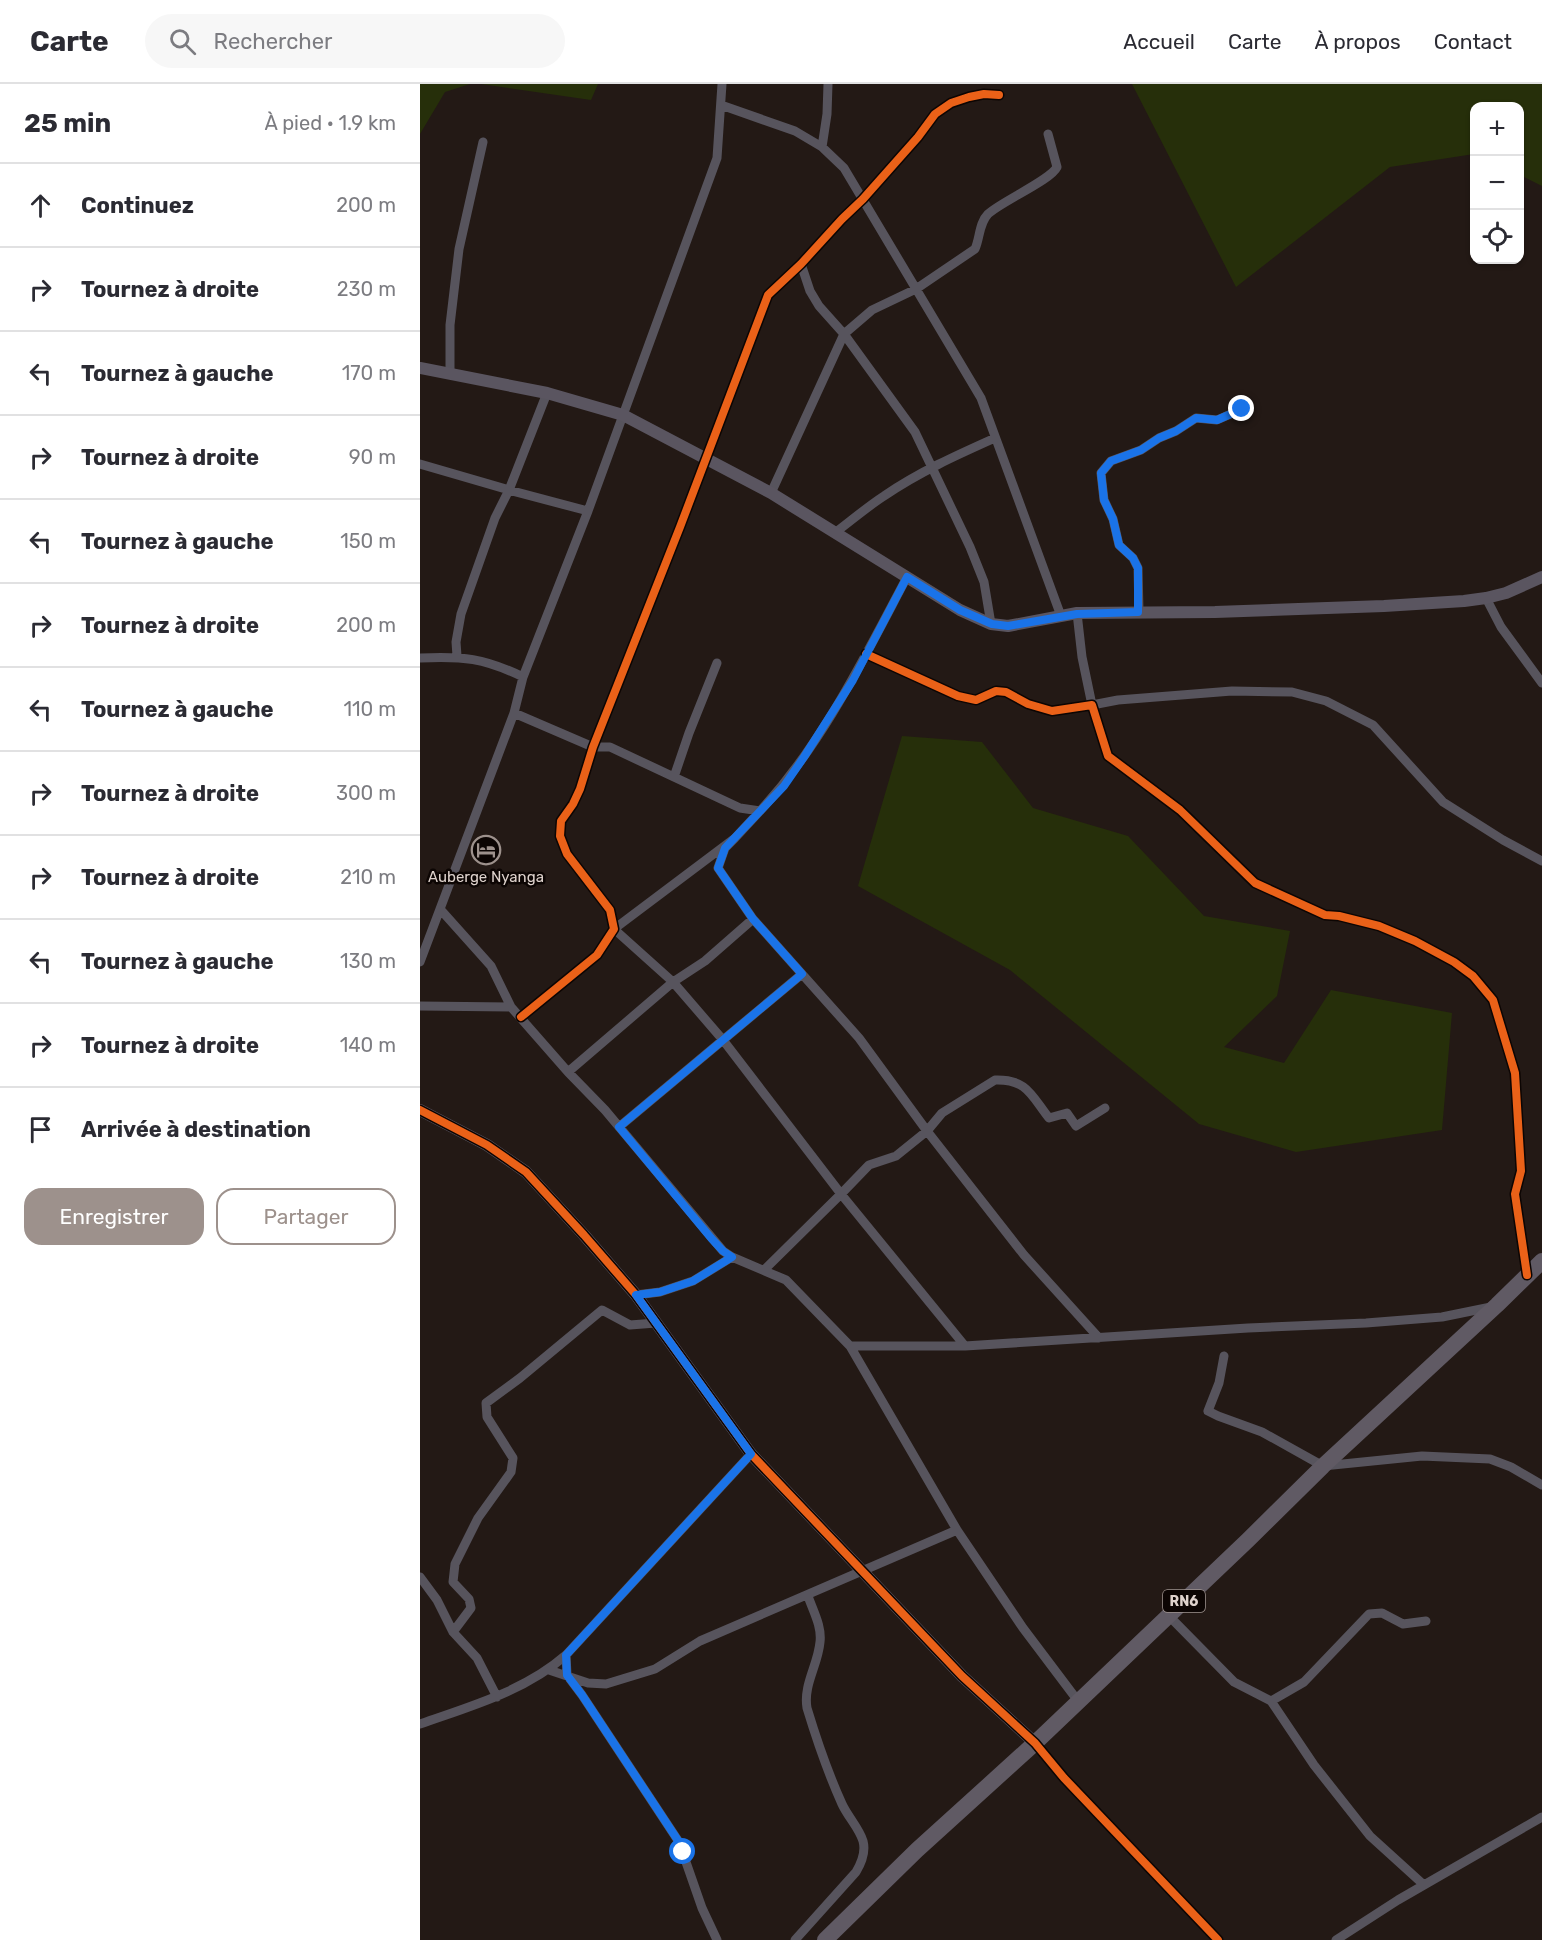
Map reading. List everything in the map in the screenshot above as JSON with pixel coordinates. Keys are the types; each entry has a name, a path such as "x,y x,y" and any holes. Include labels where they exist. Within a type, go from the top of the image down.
{"highway":[{"name":"RN6","path":"825,1940 917,1850 1035,1743 1323,1466 1542,1261"}],"main road":[{"path":"420,368 547,393 623,415 771,493 960,610 992,624 1008,626 1077,614 1215,612 1464,601 1506,593 1542,578"},
{"path":"420,1110 487,1145 526,1172 636,1295 751,1454 962,1676 1035,1743"}],"street":[{"path":"420,962 514,713 523,677 588,511 717,158 722,84"},
{"path":"822,147 827,114 828,84"},
{"path":"964,1346 841,1194 723,1040 673,982 614,929 610,910 567,854 560,836 561,821 573,804 768,295 863,199 918,137 935,114 951,103 969,97 984,94 999,95"},
{"path":"721,105 795,131 822,147 844,168 981,398 1061,616"},
{"path":"771,493 844,334 872,310 916,290 975,249 983,221 988,215 1056,171 1057,167 1048,134"},
{"path":"450,373 450,326 459,249 483,142"},
{"path":"801,264 810,291 819,306 844,334 915,432 970,547 984,582 992,624"},
{"path":"457,656 456,642 461,614 495,518 509,490 547,393"},
{"path":"1138,612 1138,568 1133,558 1119,545 1113,519 1104,500 1101,473 1111,461 1141,450 1196,418 1217,420 1242,409"},
{"path":"836,532 883,496 932,467 995,438"},
{"path":"420,464 588,511"},
{"path":"907,577 853,680 804,757 784,786 725,848 718,868 753,919 876,1059 927,1131 1024,1255 1099,1338"},
{"path":"1486,597 1501,627 1542,683"},
{"path":"1077,614 1083,665 1092,705 1108,756 1180,810 1255,883 1325,915 1339,916 1379,926 1415,941 1454,962 1473,976 1493,1000 1515,1073 1521,1171 1515,1194 1527,1275"},
{"path":"866,654 958,696 976,700 996,691 1006,692 1028,704 1052,711 1118,700 1232,691 1292,692 1326,701 1373,725 1443,802 1503,840 1542,861"},
{"path":"420,658 457,656 480,660 501,666 523,677"},
{"path":"674,777 717,663"},
{"path":"514,713 593,747 610,747 740,808 760,811"},
{"path":"521,1017 597,955 614,929 735,838"},
{"path":"440,909 491,966 511,1007 619,1127 723,1251 786,1280 850,1347 957,1530 1023,1628 1078,1701"},
{"path":"568,1072 673,982 705,961 753,919"},
{"path":"619,1127 802,974"},
{"path":"420,1006 511,1007"},
{"path":"764,1270 869,1165 896,1156 927,1131 942,1113 994,1080 1005,1080 1024,1085 1050,1118 1067,1113 1076,1126 1105,1108"},
{"path":"636,1295 660,1292 693,1281 732,1257"},
{"path":"850,1347 964,1346 1366,1323 1442,1317 1497,1305"},
{"path":"453,1632 471,1608 469,1599 453,1582 454,1564 478,1518 511,1472 513,1458 487,1417 486,1403 602,1310 630,1324 656,1323"},
{"path":"1224,1356 1219,1383 1208,1411 1262,1432 1323,1466 1422,1456 1490,1459 1511,1467 1542,1485"},
{"path":"420,1724 497,1697 549,1670 566,1655 751,1454"},
{"path":"582,1695 606,1684 655,1669 700,1641 957,1530"},
{"path":"420,1577 437,1600 453,1632 477,1658 497,1697"},
{"path":"795,1940 856,1872 861,1863 864,1846 828,1772 807,1708 805,1697 820,1642 819,1626 808,1596"},
{"path":"1271,1701 1304,1682 1369,1614 1382,1613 1403,1624 1426,1621"},
{"path":"1168,1615 1234,1682 1271,1701 1296,1734 1314,1765 1370,1836 1424,1885"},
{"path":"566,1655 567,1675 679,1842 702,1908 717,1940"},
{"path":"549,1670 588,1683 606,1684"},
{"path":"1035,1743 1064,1778 1218,1940"},
{"path":"1336,1940 1424,1885 1542,1817"}],"green space":[{"path":"420,84 470,84 445,92 420,134"},
{"path":"481,84 598,84 591,100"},
{"path":"1132,84 1542,84 1542,186 1524,177 1524,102 1470,102 1470,155 1390,167 1236,287"},
{"path":"902,736 982,742 1033,808 1128,836 1204,916 1290,931 1277,996 1224,1047 1284,1063 1331,990 1452,1013 1442,1130 1296,1152 1199,1124 1010,970 858,886"}],"cycle path":[{"path":"521,1017 597,955 614,929 610,910 567,854 560,836 561,821 580,789 593,747 768,295 863,199 918,137 935,114 951,103 969,97 984,94 999,95"},
{"path":"866,654 958,696 976,700 996,691 1006,692 1028,704 1052,711 1092,705 1108,756 1180,810 1255,883 1325,915 1339,916 1379,926 1415,941 1454,962 1473,976 1493,1000 1515,1073 1521,1171 1515,1194 1527,1275"},
{"path":"420,1110 487,1145 526,1172 636,1295 751,1454 962,1676 1035,1743 1064,1778 1218,1940"}],"place":[{"name":"Auberge Nyanga","path":"486,850"}],"route":[{"path":"683,1852 679,1842 567,1675 566,1655 751,1454 636,1295 660,1292 693,1281 732,1257 711,1238 619,1127 802,974 753,919 718,868 725,848 784,786 804,757 853,680 907,577 960,610 992,624 1008,626 1077,614 1138,612 1138,568 1133,558 1119,545 1113,519 1104,500 1101,473 1111,461 1141,450 1196,418 1217,420 1242,409"}]}
